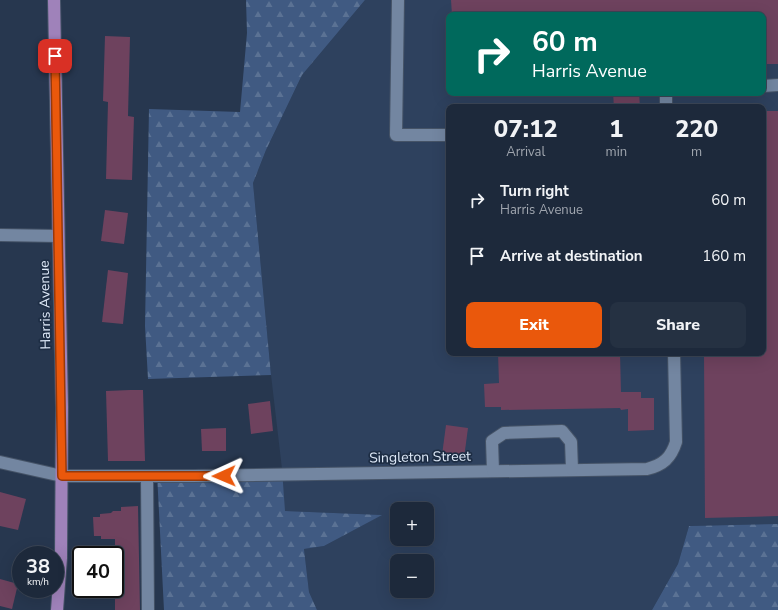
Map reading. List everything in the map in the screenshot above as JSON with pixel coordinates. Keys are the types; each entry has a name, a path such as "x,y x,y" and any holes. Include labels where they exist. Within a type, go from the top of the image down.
{"main road":[{"name":"Harris Avenue","path":"54,0 62,476 61,558 57,610"}],"street":[{"path":"398,0 396,136 446,135"},
{"path":"766,86 778,86"},
{"path":"0,234 58,236"},
{"name":"Singleton Street","path":"0,462 62,476 647,469 658,466 668,459 673,452 676,442 674,356"},
{"path":"493,471 492,441 504,433 562,431 571,442 572,470"},
{"path":"147,476 148,610"}],"shaded area":[{"path":"365,0 778,0 778,524 689,526 678,564 652,610 317,610 309,592 304,549 324,546 381,515 284,511 282,469 271,375 253,183 266,150 302,75"}],"green space":[{"path":"246,0 365,0 302,75 266,150 253,183 271,375 148,379 145,326 149,109 240,112 247,33"},
{"path":"282,469 285,511 382,515 324,546 304,549 309,592 317,610 164,610 157,473"},
{"path":"778,524 778,610 652,610 678,564 689,526"}],"building":[{"path":"451,0 778,0 778,64 766,64 766,12 452,12"},
{"path":"105,36 130,37 128,116 134,117 132,180 106,179 108,102 103,101"},
{"path":"613,96 639,96 640,104 614,104"},
{"path":"766,111 778,111 778,516 705,518 704,356 766,356"},
{"path":"105,210 128,213 124,244 101,241"},
{"path":"108,270 128,273 123,324 102,322"},
{"path":"498,356 620,356 621,392 641,392 641,398 654,398 654,430 628,431 628,409 501,410 501,407 485,407 484,384 499,383"},
{"path":"143,390 145,461 108,461 106,391"},
{"path":"270,401 273,431 251,434 248,404"},
{"path":"446,425 468,428 464,458 442,455"},
{"path":"226,428 226,451 202,451 201,429"},
{"path":"0,492 26,499 18,530 0,526"},
{"path":"138,506 140,610 115,610 115,598 124,598 124,546 115,546 115,539 101,539 101,536 94,536 93,517 100,517 100,514 111,513 113,511 121,511 121,507"},
{"path":"0,579 12,582 12,598 15,598 12,609 0,606"}],"route":[{"path":"55,56 62,476 224,476"}]}
